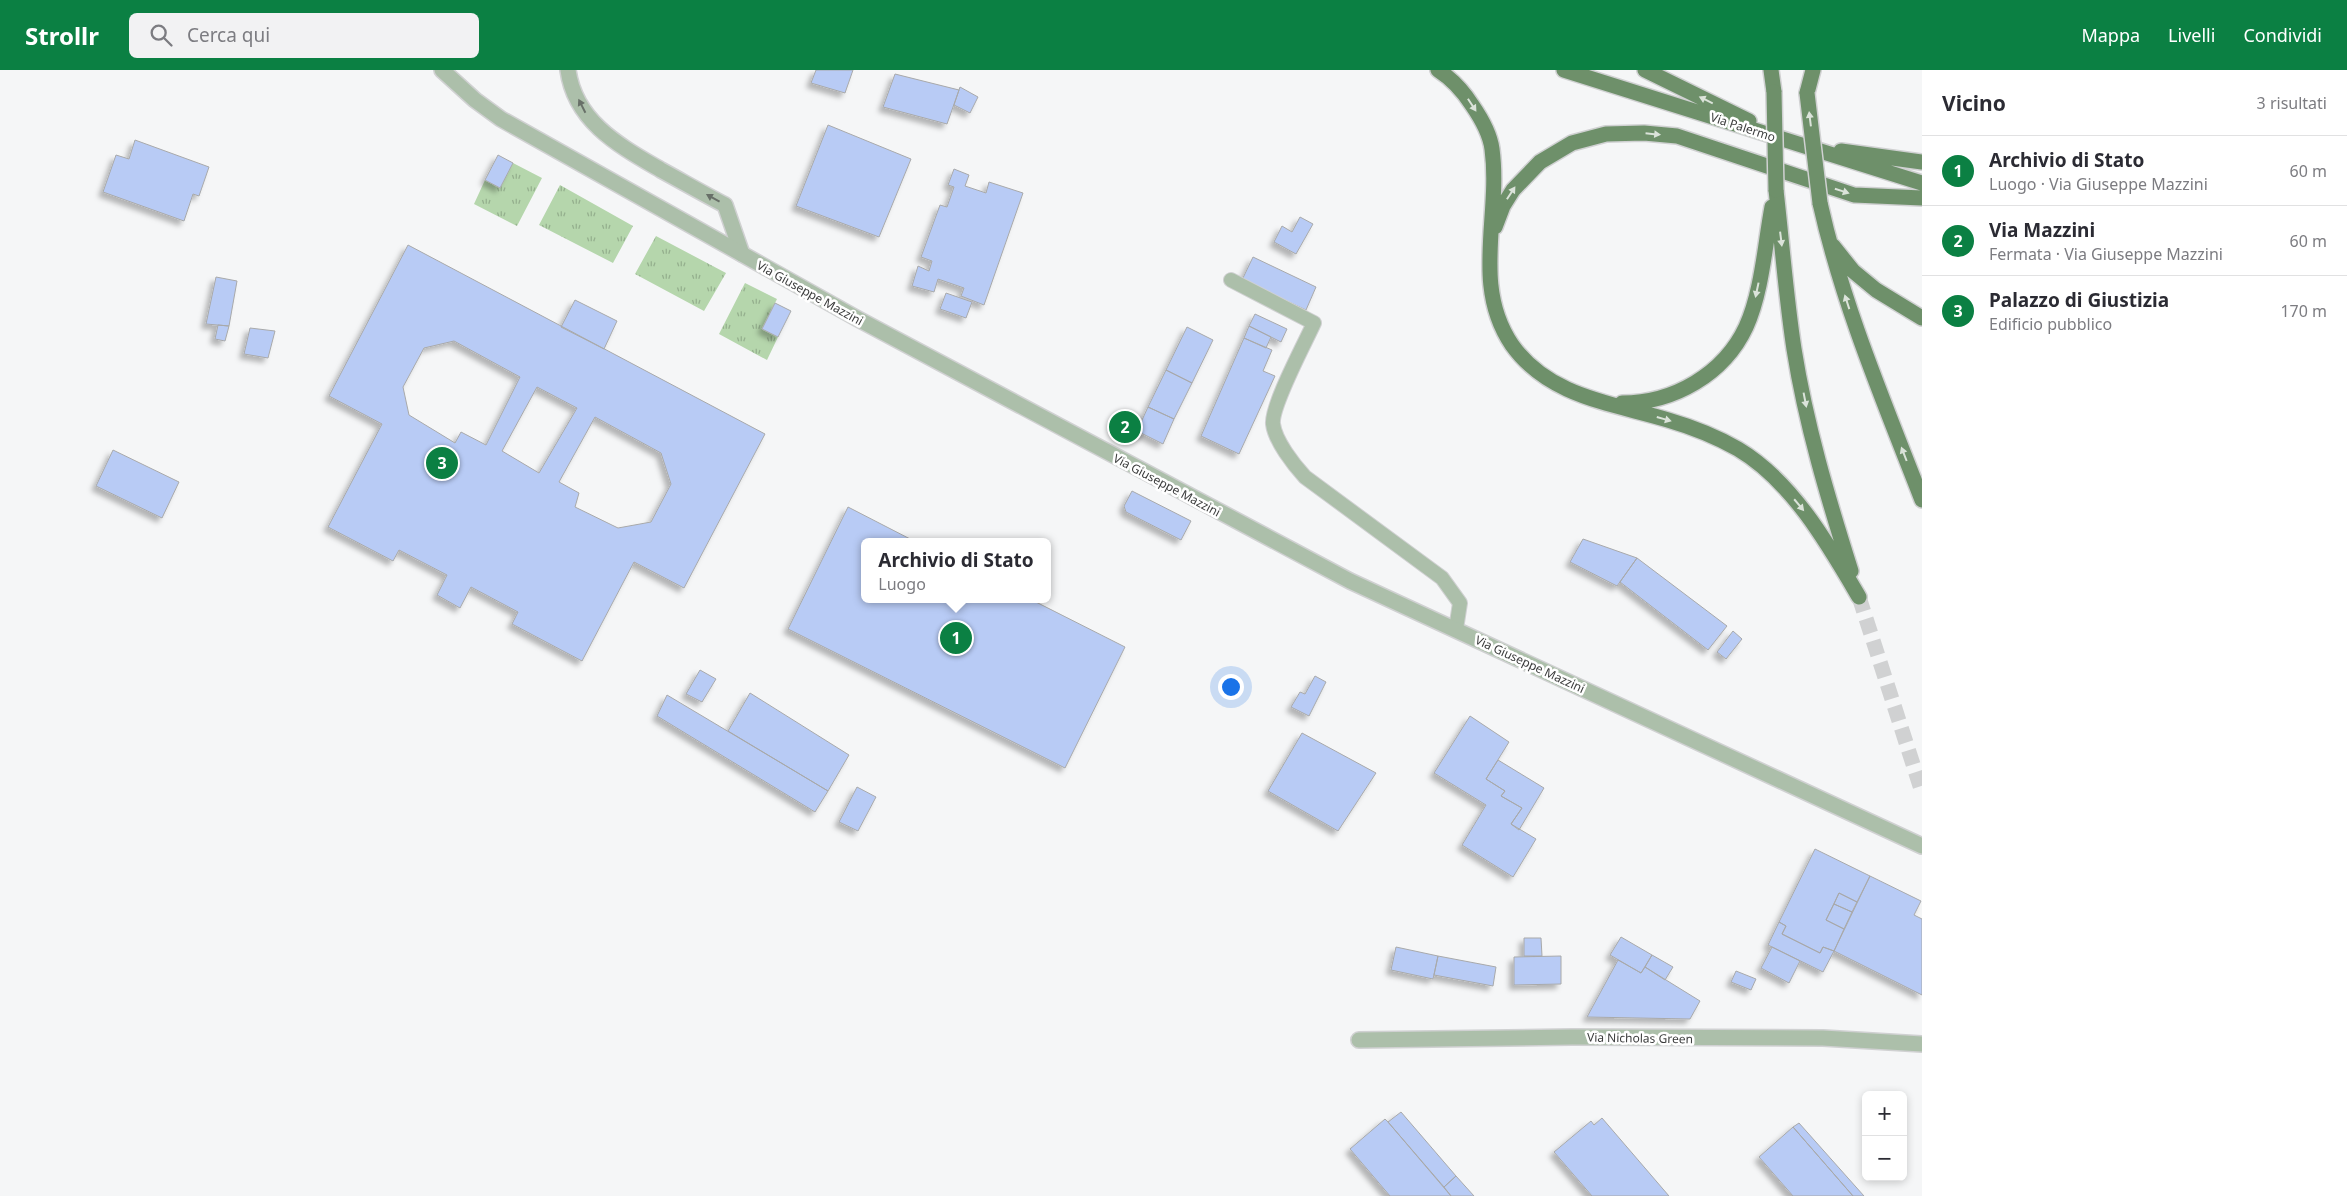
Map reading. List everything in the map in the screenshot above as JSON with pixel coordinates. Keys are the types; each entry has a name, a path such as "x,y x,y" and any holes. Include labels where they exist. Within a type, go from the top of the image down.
{"main road":[{"path":"1438,70 1464,92 1481,118 1492,148 1494,180 1489,273 1493,300 1502,328 1512,345 1539,374 1556,385 1578,395 1669,420 1739,450 1769,474 1798,504 1827,542 1859,597 1828,499 1812,436 1794,350 1776,190 1773,70"},
{"name":"Via Palermo","path":"1564,70 1922,183"},
{"path":"1644,70 1797,145 1922,162"},
{"path":"1805,70 1820,203 1829,241 1859,340 1922,500"},
{"path":"1807,93 1813,70"},
{"path":"1489,255 1494,230 1503,206 1526,174 1555,152 1588,138 1606,134 1644,133 1677,136 1854,195 1922,198"},
{"path":"1600,401 1632,403 1665,397 1700,380 1727,356 1746,326 1752,308 1776,190"},
{"path":"1829,241 1853,271 1876,290 1922,318"}],"street":[{"name":"Via Giuseppe Mazzini","path":"442,70 475,100 501,119 865,323 1350,581 1922,846"},
{"path":"568,70 576,95 586,114 600,131 617,145 725,206 742,254"},
{"name":"Via Nicholas Green","path":"1359,1040 1572,1037 1823,1038 1922,1044"}],"lane":[{"path":"1231,280 1314,323 1283,390 1273,424 1288,457 1305,478 1442,578 1460,603 1456,629"}],"green space":[{"path":"513,163 542,178 517,226 474,204 485,180 500,188"},
{"path":"560,185 633,226 613,263 539,225"},
{"path":"656,236 726,273 704,311 635,274"},
{"path":"745,283 777,299 762,329 778,337 767,360 719,334"}],"building":[{"path":"816,70 853,70 845,93 811,83"},
{"path":"895,74 959,90 947,124 883,107"},
{"path":"960,87 978,97 970,113 954,105"},
{"path":"828,125 911,159 879,237 796,206"},
{"path":"135,140 209,167 199,196 193,194 184,221 103,192 116,155 129,159"},
{"path":"498,155 513,163 500,188 485,180"},
{"path":"954,169 969,175 965,186 986,193 989,182 1023,193 984,305 961,296 964,288 938,279 934,292 912,286 918,266 929,271 932,261 921,257 940,205 947,207 954,187 948,185"},
{"path":"1300,217 1313,224 1296,254 1274,242 1282,226 1292,232"},
{"path":"408,245 765,434 684,588 634,562 582,661 512,624 518,612 471,587 460,608 437,595 447,575 399,550 393,561 328,527 382,424 329,396","holes":["454,341 520,377 486,445 461,432 455,443 409,415 403,387 424,348","537,387 577,408 539,473 502,451","595,417 661,453 671,484 651,522 618,528 575,507 579,493 559,482"]},
{"path":"1253,257 1316,287 1306,310 1242,280"},
{"path":"216,277 237,281 229,326 206,324"},
{"path":"946,293 972,302 966,318 940,309"},
{"path":"575,300 617,321 604,349 561,327"},
{"path":"775,303 791,311 778,337 762,329"},
{"path":"1255,314 1287,329 1281,342 1249,326"},
{"path":"218,325 229,326 225,341 215,339"},
{"path":"1249,326 1271,337 1266,348 1244,338"},
{"path":"1187,327 1213,340 1192,383 1166,370"},
{"path":"250,328 275,331 268,358 244,354"},
{"path":"1244,338 1272,350 1263,371 1275,376 1239,454 1201,436"},
{"path":"1166,370 1192,383 1174,419 1148,407"},
{"path":"1148,407 1174,419 1163,444 1137,431"},
{"path":"113,450 179,482 162,518 96,486"},
{"path":"1132,491 1191,521 1181,540 1126,512 1124,506"},
{"path":"848,507 908,538 861,538 861,603 1038,603 1125,647 1065,768 788,629"},
{"path":"1583,539 1637,558 1617,586 1570,562"},
{"path":"1637,558 1727,626 1708,650 1620,582"},
{"path":"1733,631 1742,639 1726,659 1717,652"},
{"path":"700,670 716,679 702,702 686,694"},
{"path":"1315,676 1326,682 1309,716 1291,707 1300,692 1305,694"},
{"path":"750,693 849,755 828,791 728,731"},
{"path":"667,695 828,791 815,812 657,716"},
{"path":"1470,716 1509,742 1486,779 1505,791 1501,796 1522,808 1511,824 1536,839 1513,877 1462,845 1486,805 1434,773"},
{"path":"1302,733 1376,773 1338,831 1268,791"},
{"path":"1498,760 1544,788 1519,830 1511,824 1522,808 1501,796 1505,791 1486,779"},
{"path":"857,787 876,797 858,831 839,822"},
{"path":"1815,849 1870,876 1857,902 1839,893 1826,920 1844,929 1834,951 1823,947 1820,953 1782,934 1786,926 1779,922"},
{"path":"1870,876 1921,901 1914,915 1922,919 1922,995 1834,951"},
{"path":"1839,893 1857,902 1852,912 1834,904"},
{"path":"1834,904 1852,912 1844,929 1826,920"},
{"path":"1779,922 1786,926 1782,934 1820,953 1823,947 1834,951 1823,972 1768,945"},
{"path":"1621,937 1652,955 1641,973 1610,955"},
{"path":"1524,938 1541,938 1542,956 1524,956"},
{"path":"1396,947 1438,956 1433,979 1391,970"},
{"path":"1772,947 1800,961 1789,983 1761,968"},
{"path":"1652,955 1673,967 1665,980 1645,967"},
{"path":"1438,956 1496,967 1493,986 1434,975"},
{"path":"1561,956 1561,984 1514,985 1514,957"},
{"path":"1618,960 1641,973 1645,967 1700,1001 1690,1019 1587,1017"},
{"path":"1736,971 1756,979 1751,990 1731,982"},
{"path":"1401,1112 1456,1176 1444,1187 1388,1122"},
{"path":"1602,1118 1669,1196 1592,1196 1554,1152 1591,1121 1594,1125"},
{"path":"1385,1119 1451,1196 1390,1196 1350,1149"},
{"path":"1799,1123 1864,1196 1853,1196 1793,1127"},
{"path":"1793,1127 1853,1196 1793,1196 1759,1157"},
{"path":"1456,1176 1474,1196 1451,1196 1444,1187"}],"tunnel":[{"path":"1859,597 1922,792"}],"place":[{"name":"Via Mazzini","path":"1125,427"},
{"name":"Palazzo di Giustizia","path":"442,463"},
{"name":"Archivio di Stato","path":"956,638"}]}
